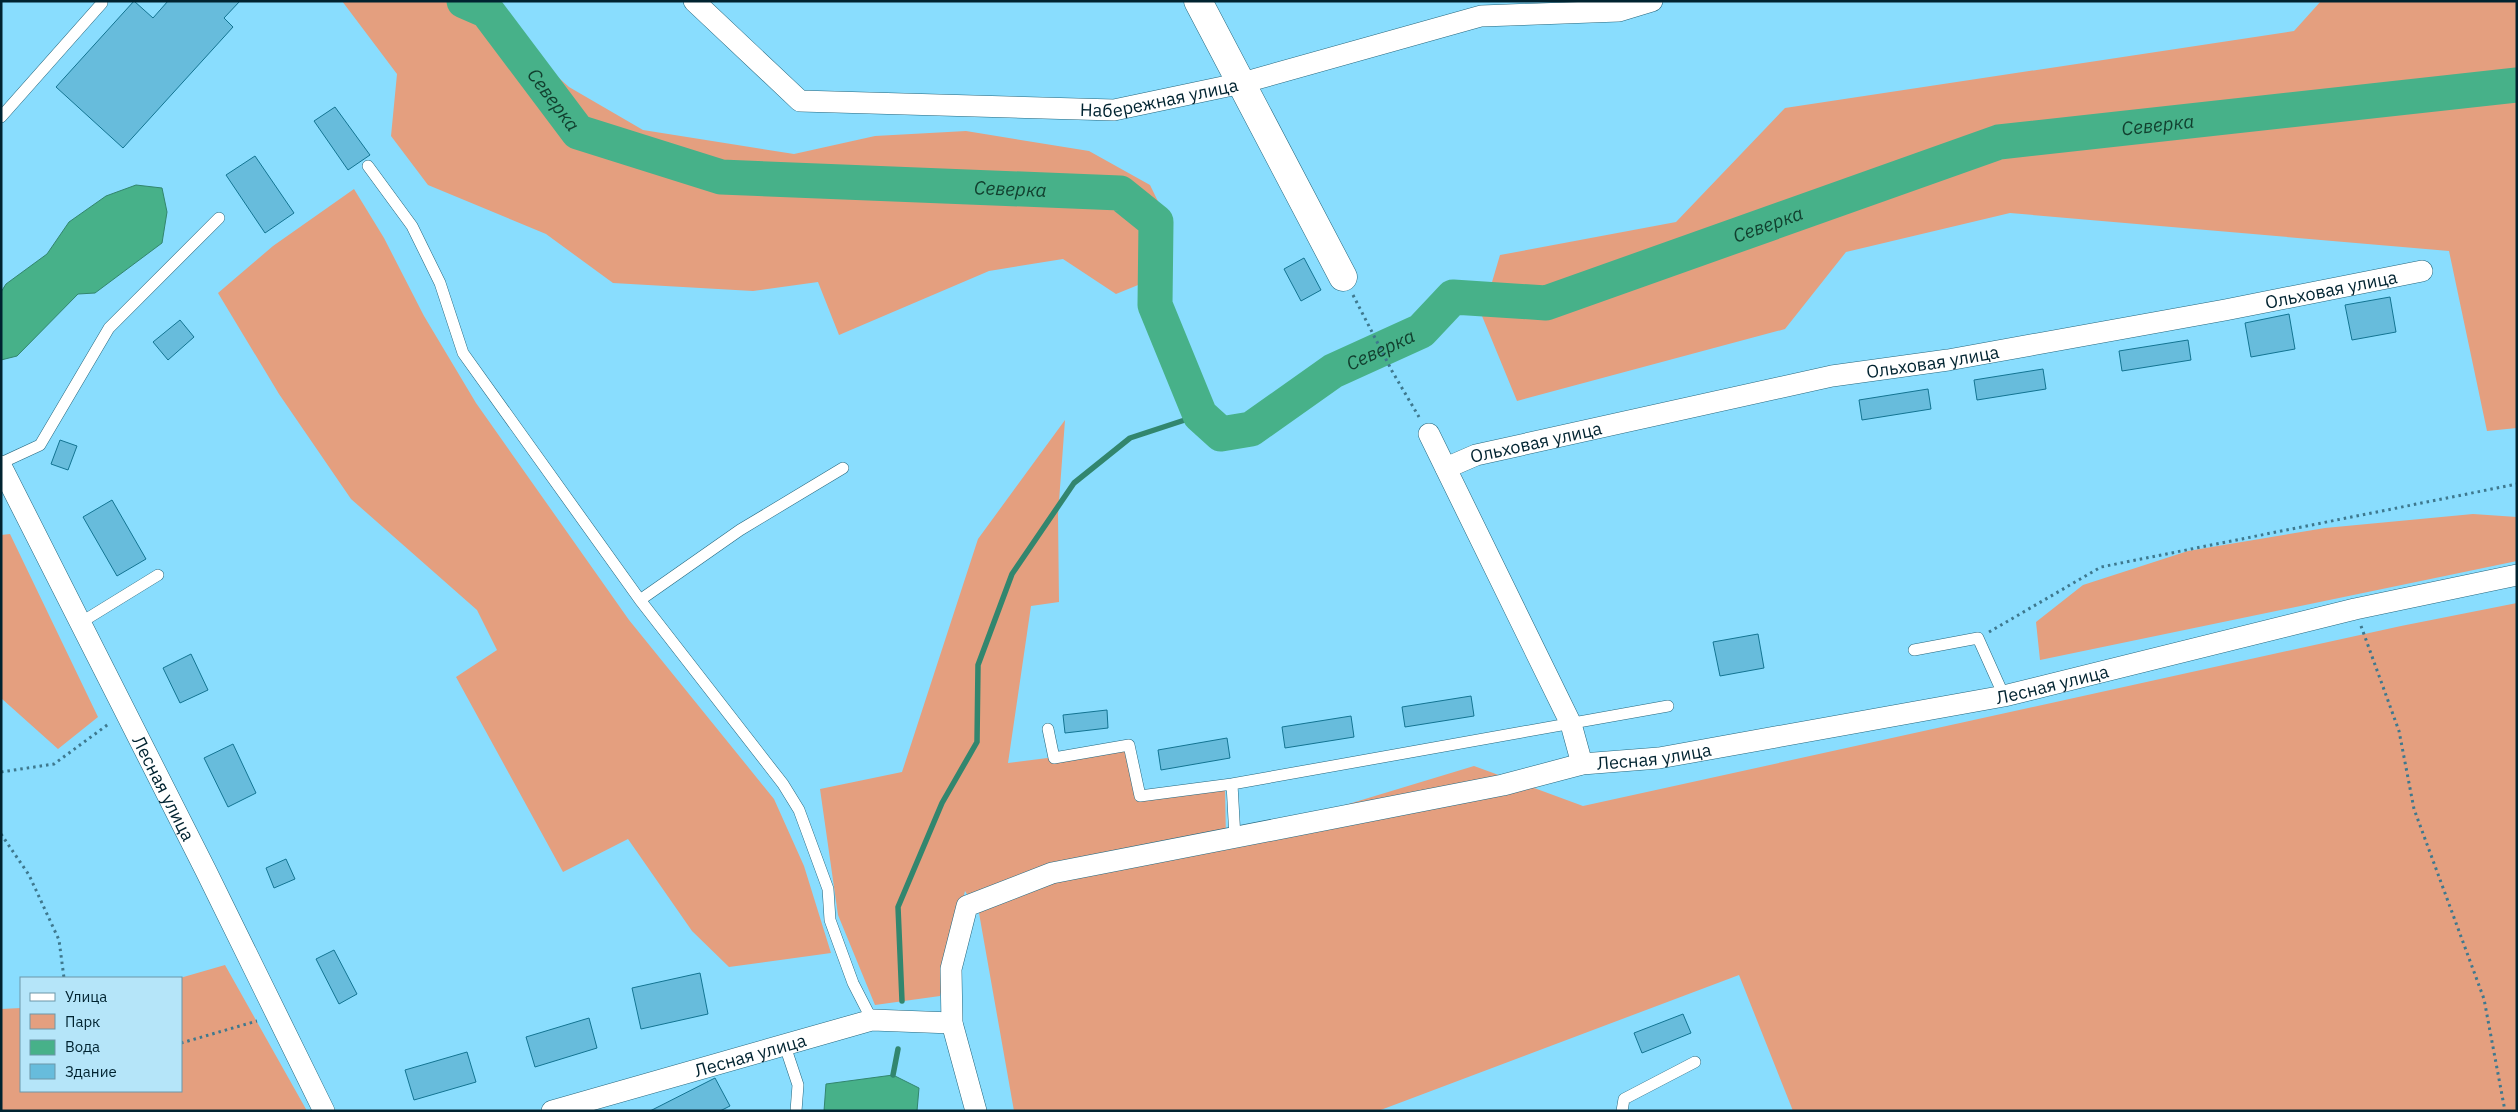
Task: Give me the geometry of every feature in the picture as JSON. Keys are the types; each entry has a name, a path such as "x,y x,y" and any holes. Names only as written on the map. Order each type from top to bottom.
{"street":[{"name":"Набережная улица","path":"694,1 800,101 1114,110 1242,83 1481,16 1619,11 1652,1"},
{"path":"1198,1 1344,277"},
{"name":"Ольховая улица","path":"1446,468 1476,455 1832,376 1968,357 2422,272"},
{"path":"1429,434 1571,724 1582,764"},
{"name":"Лесная улица","path":"1,465 324,1111"},
{"name":"Лесная улица","path":"552,1111 784,1043 872,1020 952,1023 952,969 968,906 1052,873 1503,784 1582,764 1659,758 2004,696 2355,609 2517,574"},
{"path":"952,1023 976,1111"}],"lane":[{"path":"1,117 102,3"},
{"path":"368,166 412,226 440,283 463,353 640,600 783,784 799,810 828,890 830,920 852,983 872,1020"},
{"path":"1,465 40,445 110,328 219,218"},
{"path":"640,600 740,530 844,468"},
{"path":"80,623 158,575"},
{"path":"1914,650 1978,638 2004,696"},
{"path":"1048,729 1054,758 1129,745 1140,796 1232,784 1668,706"},
{"path":"1232,784 1235,838"},
{"path":"784,1043 798,1085 796,1111"},
{"path":"1622,1111 1624,1099 1695,1062"}],"path":[{"path":"1344,277 1392,371 1429,434"},
{"path":"1978,638 2101,567 2517,484"},
{"path":"2355,609 2399,731 2414,809 2484,999 2505,1111"},
{"path":"1,772 54,764 125,712"},
{"path":"1,834 29,876 59,940 64,977"},
{"path":"182,1043 277,1015"}],"green space":[{"path":"342,1 478,1 514,38 569,87 643,130 794,154 875,136 966,131 1089,151 1150,185 1171,228 1170,272 1116,294 1063,259 989,271 839,335 818,282 753,291 613,283 546,234 428,185 391,136 397,74"},
{"path":"2321,1 2517,1 2517,428 2487,431 2449,251 2010,213 1846,252 1785,329 1517,401 1482,316 1500,255 1676,222 1785,108 2294,31"},
{"path":"354,189 384,238 424,316 476,403 629,620 774,799 804,866 831,953 729,967 692,931 628,839 563,872 456,677 497,650 477,610 351,499 279,394 218,293 273,246"},
{"path":"1065,420 1058,515 1059,602 1031,606 1008,763 1126,748 1136,801 1225,788 1226,841 1474,766 1583,806 2401,626 2517,603 2517,1111 1793,1111 1739,975 1378,1111 1014,1111 979,913 965,891 940,996 875,1005 838,915 820,789 902,772 978,539"},
{"path":"2473,514 2517,517 2517,561 2040,660 2036,622 2083,585 2188,551 2325,528"},
{"path":"10,534 98,717 58,749 1,698 1,535"},
{"path":"225,965 307,1111 1,1111 1,1009 20,1008 20,1092 182,1092 182,977"}],"water":[{"path":"136,185 162,188 167,212 162,243 95,293 78,294 17,356 1,360 1,292 6,284 47,254 69,222 106,196"},
{"path":"893,1075 919,1088 917,1111 824,1111 826,1084"}],"building":[{"path":"134,1 153,18 168,1 240,1 224,18 233,27 123,148 56,87"},
{"path":"335,107 370,155 348,170 314,121"},
{"path":"255,156 294,213 265,233 226,175"},
{"path":"1304,258 1321,290 1301,301 1284,269"},
{"path":"2390,297 2396,332 2352,340 2345,305"},
{"path":"2289,314 2295,349 2251,357 2245,323"},
{"path":"180,320 194,337 168,360 153,342"},
{"path":"2188,340 2191,360 2122,371 2119,351"},
{"path":"2043,369 2046,389 1977,400 1974,380"},
{"path":"1928,389 1931,409 1862,420 1859,400"},
{"path":"60,440 77,446 68,470 51,464"},
{"path":"112,500 146,559 117,576 83,517"},
{"path":"1758,634 1764,668 1720,676 1713,642"},
{"path":"191,654 208,690 180,703 163,668"},
{"path":"1471,696 1474,716 1405,727 1402,707"},
{"path":"1107,710 1108,728 1065,733 1063,715"},
{"path":"1351,716 1354,737 1285,748 1282,727"},
{"path":"1227,738 1230,758 1161,770 1158,750"},
{"path":"233,744 256,793 228,807 204,758"},
{"path":"286,859 295,879 274,888 266,868"},
{"path":"334,950 357,994 339,1004 316,959"},
{"path":"700,973 708,1014 641,1029 632,988"},
{"path":"1683,1014 1691,1033 1642,1053 1634,1033"},
{"path":"589,1018 597,1048 535,1067 526,1037"},
{"path":"467,1052 476,1082 414,1100 405,1070"},
{"path":"715,1078 730,1106 720,1111 650,1111"}],"waterway":[{"name":"Северка","path":"464,1 487,11 578,132 721,177 1120,193 1156,222 1155,305 1200,415 1221,434 1251,429 1333,371 1421,331 1453,297 1546,303 1999,142 2517,85"},
{"path":"902,1001 898,907 942,803 977,742 978,665 1012,574 1074,483 1130,438 1200,415"},
{"path":"893,1075 898,1049"}]}
